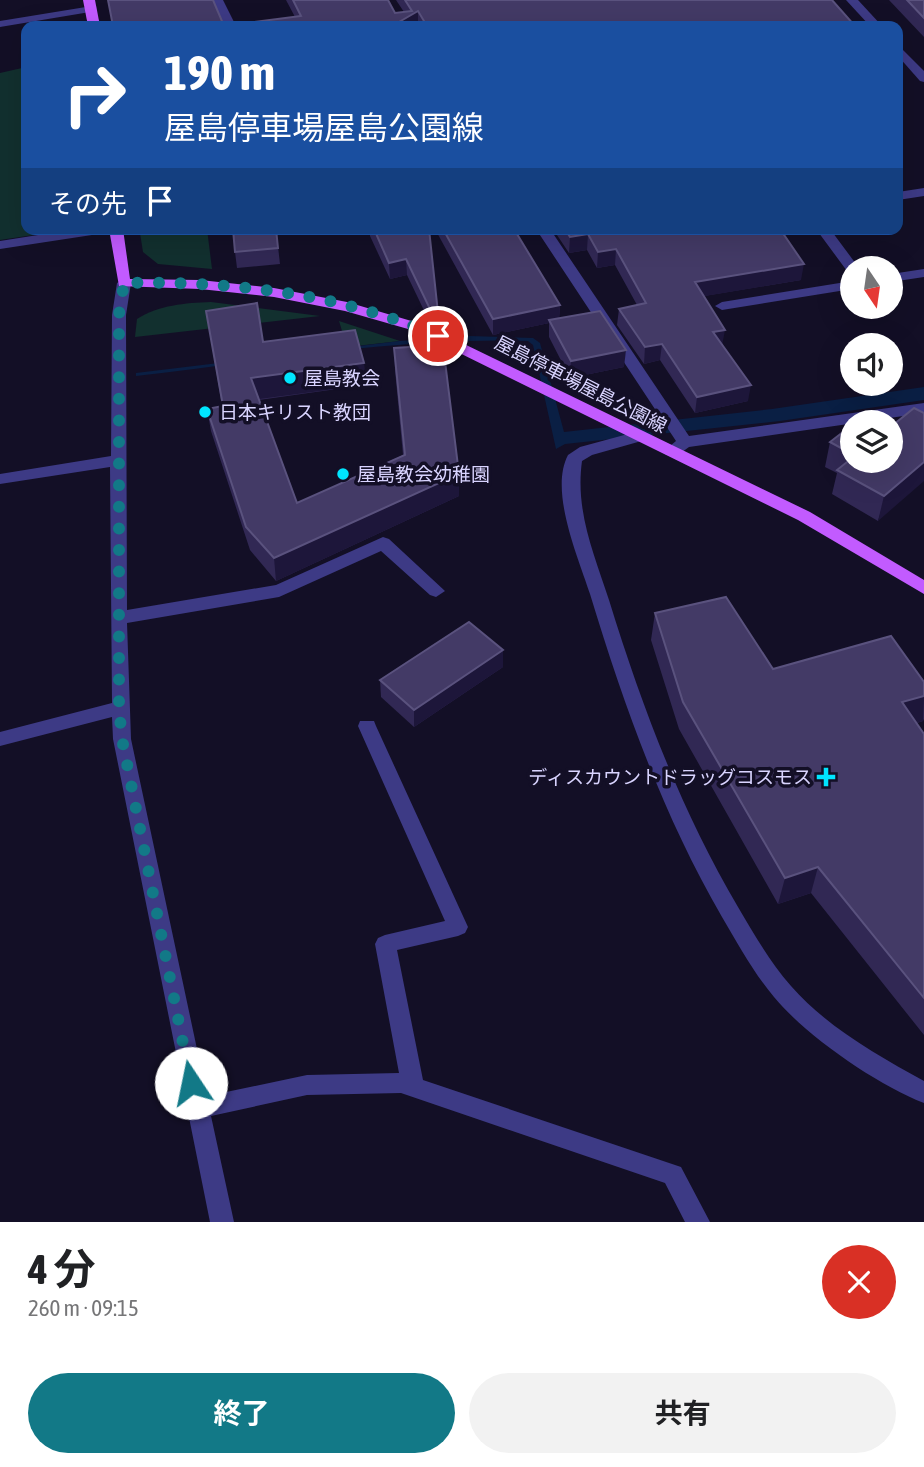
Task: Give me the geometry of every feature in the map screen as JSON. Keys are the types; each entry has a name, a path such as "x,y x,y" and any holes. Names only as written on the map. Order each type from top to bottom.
{"main road":[{"path":"93,3 94,21"},
{"path":"117,235 124,283"},
{"name":"屋島停車場屋島公園線","path":"124,283 172,282 280,291 376,313 457,344 639,436 678,446 804,516 924,588"}],"street":[{"path":"217,0 228,21"},
{"path":"852,0 871,21"},
{"path":"0,24 93,3"},
{"path":"903,55 924,78"},
{"path":"903,195 924,192"},
{"path":"0,245 66,235"},
{"path":"547,235 678,446 921,410"},
{"path":"827,235 843,256"},
{"path":"903,276 924,273"},
{"path":"124,283 119,314 118,460 119,708 122,739 222,1222"},
{"path":"722,306 840,287"},
{"path":"639,436 586,451 574,459 570,494 610,637 638,717 680,817 714,886 752,949 787,998 866,1060 924,1093"},
{"path":"0,479 118,460"},
{"path":"118,618 279,591 383,543 436,591"},
{"path":"0,739 119,708"},
{"path":"367,726 458,927 385,944 413,1087"},
{"path":"197,1109 307,1085 401,1083 673,1175 698,1222"}],"green space":[{"path":"21,68 21,235 33,235 0,240 0,73"},
{"path":"140,235 208,235 212,269 158,264 143,252"},
{"path":"211,302 320,316 135,337 137,319 145,314 172,306"},
{"path":"339,321 400,341 347,347"}],"water":[{"path":"469,336 533,338 540,343 564,432 772,409 862,396 903,396 903,390 924,387 924,400 840,410 840,412 780,421 565,444 556,449 533,345 528,341 381,346 136,376 136,373 400,341"}],"building":[{"path":"108,0 213,0 222,21 112,21"},
{"path":"293,0 388,0 395,13 412,11 405,0 832,0 851,21 424,21 418,11 401,21 262,21 301,16"},
{"path":"907,0 924,0 924,18"},
{"path":"234,235 277,235 278,248 235,252"},
{"path":"377,235 430,235 438,313 430,309 406,259 389,263"},
{"path":"446,235 518,235 560,305 493,319"},
{"path":"589,235 784,235 804,264 695,282 725,330 713,332 751,385 697,397 662,344 645,347 619,309 646,303 616,249 598,252"},
{"path":"257,303 263,342 355,330 364,363 251,378 297,503 405,455 394,348 443,345 459,474 274,558 246,527 207,409 223,406 206,311"},
{"path":"600,311 626,350 571,361 549,320"},
{"path":"914,408 924,413 924,462 884,496 842,473 903,473 903,417"},
{"path":"840,434 840,447 830,442"},
{"path":"726,597 773,669 891,636 924,682 924,696 902,702 924,734 924,998 818,867 785,878 683,702 655,613"},
{"path":"469,622 503,650 414,710 380,680"}],"place":[{"name":"屋島教会","path":"290,378"},
{"name":"日本キリスト教団","path":"205,412"},
{"name":"屋島教会幼稚園","path":"343,474"},
{"name":"ディスカウントドラッグコスモス","path":"826,777"}],"route":[{"path":"191,1083 122,739 119,708 119,314 124,283 172,282 280,291 376,313 438,336"}]}
